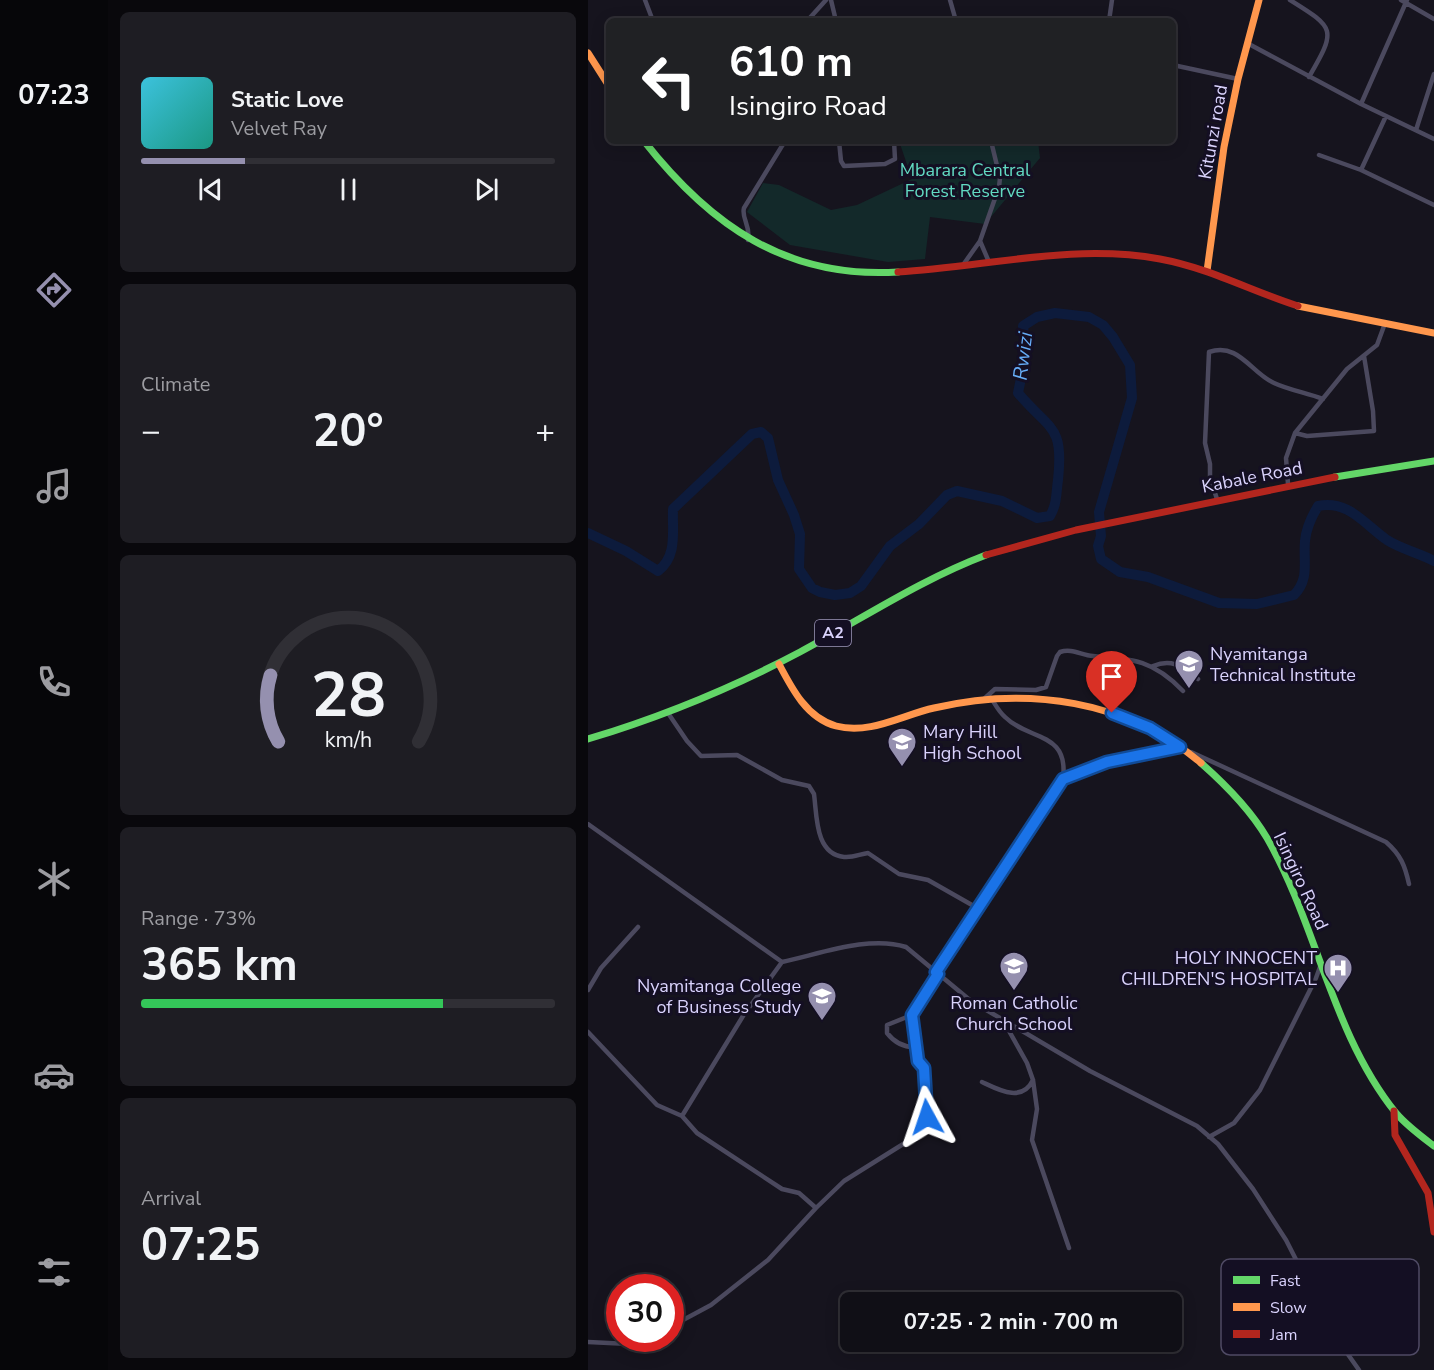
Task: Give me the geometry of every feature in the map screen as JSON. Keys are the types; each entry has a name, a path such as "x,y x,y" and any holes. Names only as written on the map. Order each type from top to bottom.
{"main road":[{"name":"Kitunzi road","path":"1207,271 1224,147 1238,79 1259,0"},
{"path":"588,53 606,82"},
{"path":"646,144 684,192 709,214 748,240 772,252 837,269 885,273 1098,252 1160,259 1207,271 1295,304 1384,326 1434,331"},
{"name":"Kabale Road","path":"779,664 925,581 963,564 1014,546 1288,484 1434,461"},
{"name":"Isingiro Road","path":"779,664 803,705 822,721 838,726 875,726 929,709 988,698 1050,699 1081,704 1150,728 1180,747 1210,770 1266,838 1356,1046 1394,1111 1434,1146"},
{"name":"A2","path":"588,740 668,713 779,664"},
{"path":"1394,1111 1395,1135 1428,1193 1434,1232"}],"street":[{"path":"645,0 652,18"},
{"path":"810,18 826,0"},
{"path":"831,0 835,18"},
{"path":"950,0 955,18"},
{"path":"1109,18 1112,0"},
{"path":"1290,0 1324,22 1327,28 1328,42 1309,76"},
{"path":"1361,104 1404,1 1434,19"},
{"path":"1247,43 1361,104 1434,139"},
{"path":"1176,66 1238,79"},
{"path":"1416,130 1434,74"},
{"path":"1361,170 1386,116"},
{"path":"748,240 750,231 743,213 744,208 783,144"},
{"path":"839,144 841,161 844,166 885,164 895,159 894,144"},
{"path":"963,265 980,241 990,218 1000,178 992,144"},
{"path":"1319,155 1361,170 1434,205"},
{"path":"980,241 989,262"},
{"path":"1288,484 1286,458 1295,433 1347,369 1377,345 1384,326"},
{"path":"1218,499 1209,478 1210,464 1205,443 1209,352 1231,352 1252,365 1273,383 1323,399"},
{"path":"1295,433 1307,436 1374,431 1374,411 1364,356"},
{"path":"684,1319 711,1305 768,1260 844,1181 908,1141 920,1129 927,1117 924,1068 918,1061 914,1047 912,1015 1063,779 1065,765 1056,745 1004,717 988,698 995,689 1046,687 1057,656 1064,650 1137,659 1153,666 1183,691"},
{"path":"1153,666 1169,662 1177,663 1198,679"},
{"path":"668,713 687,741 701,756 737,755 782,780 809,786 814,794 822,844 828,850 845,857 868,853 899,874 928,880 979,909"},
{"path":"1063,779 1107,762 1180,747 1386,842 1397,851 1404,864 1409,884"},
{"path":"588,824 782,962"},
{"path":"588,990 601,968 638,927"},
{"path":"682,1116 743,1016 782,962 866,945 895,944 906,947 971,1001 1090,1071 1197,1126 1253,1189 1281,1231 1295,1259"},
{"path":"1209,1137 1234,1123 1260,1090 1316,978 1321,963"},
{"path":"912,1015 887,1025 887,1033 901,1045 914,1047"},
{"path":"1003,1020 1027,1063 1033,1080 1037,1109 1032,1140 1069,1248"},
{"path":"588,1032 651,1100 682,1116 697,1132 782,1189 799,1193 816,1208"},
{"path":"982,1082 1009,1094 1017,1094 1024,1091 1033,1080"},
{"path":"588,1342 606,1343"},
{"path":"1348,1355 1359,1370"}],"green space":[{"name":"Mbarara Central Forest Reserve","path":"900,144 1038,144 1040,158 985,224 930,217 925,259 888,262 790,245 747,212 763,183 779,185 831,210 857,205 912,179"}],"waterway":[{"name":"Rwizi","path":"588,533 626,551 658,571 669,558 673,543 673,509 752,434 761,432 768,438 778,480 800,534 799,569 812,588 820,592 835,595 850,593 861,586 890,546 919,524 947,495 957,491 1002,501 1037,518 1050,516 1055,503 1059,448 1052,430 1018,393 1026,354 1023,326 1037,317 1055,313 1089,317 1103,325 1130,365 1132,398 1099,512 1101,536 1098,546 1101,559 1120,572 1148,577 1219,603 1257,604 1294,595 1304,576 1305,541 1310,523 1318,506 1329,505 1347,510 1387,540 1434,561"}],"traffic: fast":[{"path":"646,144 696,198 724,221 754,241 786,256 820,266 858,272 898,272"},
{"path":"1335,477 1434,461"},
{"path":"588,739 669,711 748,678 800,652 914,588 986,555"},
{"path":"1201,763 1237,798 1267,838 1299,907 1340,1014 1374,1082 1400,1118 1434,1146"}],"traffic: slow":[{"path":"1207,271 1224,147 1238,79 1259,0"},
{"path":"588,53 606,81"},
{"path":"1298,306 1434,333"},
{"path":"779,664 795,692 809,709 826,722 836,726 849,728 874,726 922,711 969,701 1005,698 1040,699 1109,712 1141,725 1172,742 1201,763"}],"traffic: jam":[{"path":"898,272 1061,255 1127,255 1160,259 1196,268 1298,306"},
{"path":"986,555 1076,530 1335,477"},
{"path":"1394,1111 1395,1135 1428,1193 1434,1232"}],"place":[{"name":"Nyamitanga Technical Institute","path":"1189,690"},
{"name":"Mary Hill High School","path":"902,768"},
{"name":"Roman Catholic Church School","path":"1014,992"},
{"name":"HOLY INNOCENT CHILDREN'S HOSPITAL","path":"1338,994"},
{"name":"Nyamitanga College of Business Study","path":"822,1022"}],"route":[{"path":"927,1117 924,1068 918,1061 914,1047 912,1015 938,974 936,972 1047,807 1063,779 1107,762 1180,747 1150,728 1112,713"}]}
